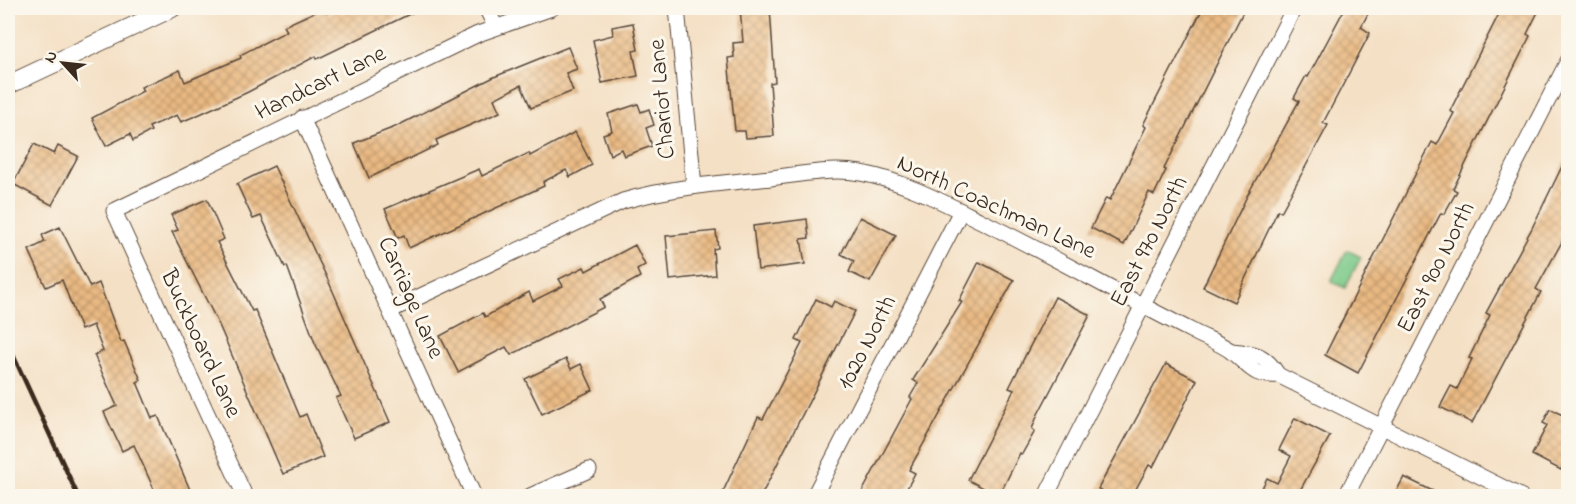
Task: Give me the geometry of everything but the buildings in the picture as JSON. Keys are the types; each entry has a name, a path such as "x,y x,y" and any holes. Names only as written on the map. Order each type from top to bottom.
{"street":[{"path":"8,85 172,8"},
{"path":"486,8 496,27"},
{"name":"Handcart Lane","path":"114,211 302,118 496,27 552,8"},
{"name":"Chariot Lane","path":"677,8 694,186"},
{"name":"East 970 North","path":"1046,496 1294,8"},
{"name":"East 900 North","path":"1346,496 1569,61"},
{"name":"Carriage Lane","path":"302,118 474,496"},
{"name":"North Coachman Lane","path":"391,310 623,201 671,188 821,172 858,172 894,181 961,211 1050,255 1142,307 1232,351 1246,367 1264,376 1278,375 1520,496"},
{"name":"Buckboard Lane","path":"114,211 245,496"},
{"name":"1020 North","path":"814,496 961,211"},
{"path":"530,496 589,470"}],"green space":[{"path":"1347,250 1361,257 1345,288 1331,281"}],"railway":[{"path":"8,344 78,496"}]}
